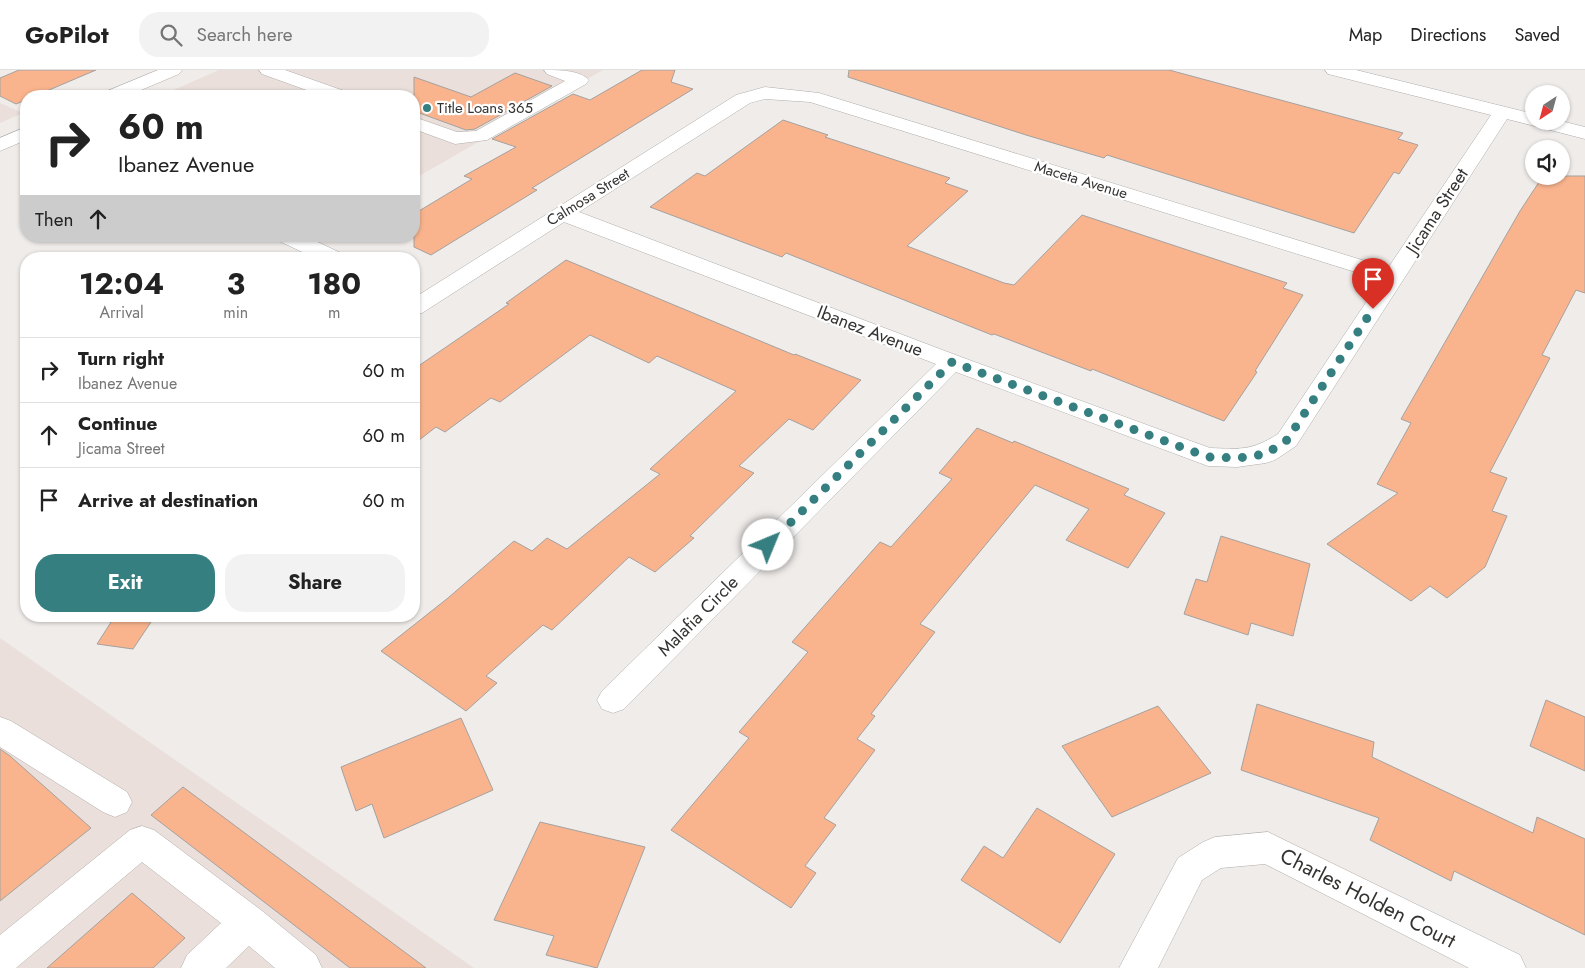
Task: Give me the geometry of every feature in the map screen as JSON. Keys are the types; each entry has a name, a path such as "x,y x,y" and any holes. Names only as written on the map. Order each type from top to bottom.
{"street":[{"path":"126,90 172,70"},
{"path":"268,70 323,90"},
{"path":"420,125 455,138 480,136 580,80 553,70"},
{"path":"1334,70 1357,73 1525,118"},
{"name":"Calmosa Street","path":"420,300 743,99 765,93"},
{"name":"Maceta Avenue","path":"765,93 812,98 1394,277"},
{"name":"Jicama Street","path":"1238,458 1266,454 1287,440 1502,112"},
{"path":"1570,128 1584,131"},
{"name":"Ibanez Avenue","path":"561,213 1208,457 1238,458"},
{"path":"300,242 320,252"},
{"name":"Malafia Circle","path":"613,700 952,362"},
{"path":"0,730 115,802"},
{"path":"0,958 142,841 248,922 303,968"},
{"name":"Charles Holden Court","path":"1138,968 1190,869 1215,853 1268,848 1507,968"},
{"path":"200,968 248,922"}],"shaded area":[{"path":"219,70 603,70 420,176 420,90 174,90"},
{"path":"0,103 20,112 20,114 0,123"},
{"path":"0,638 474,968 0,968"}],"building":[{"path":"19,70 96,70 49,90 20,90 20,102 16,104 0,96 0,78"},
{"path":"642,70 675,70 671,82 693,89 532,188 537,190 431,255 414,247 414,242 420,242 420,210 472,179 464,176 516,147 492,139 573,94 590,100"},
{"path":"849,70 1169,70 1403,133 1398,139 1418,145 1399,174 1394,172 1354,233 1107,155 1104,158 1026,135 848,77"},
{"path":"515,73 552,86 475,129 466,130 420,113 420,90 414,90 414,77 471,97"},
{"path":"783,120 828,135 825,137 950,178 945,183 968,191 907,246 1004,283 1014,285 1082,215 1287,283 1283,288 1303,295 1255,371 1257,372 1224,421 1092,369 1091,371 994,334 992,335 786,253 782,257 650,207 697,173 705,176"},
{"path":"1570,176 1585,176 1585,293 1576,290 1542,355 1550,358 1490,472 1507,478 1492,511 1507,516 1485,567 1447,598 1430,586 1411,601 1327,544 1398,493 1377,484 1411,423 1401,419 1520,211 1537,185 1570,185"},
{"path":"566,260 794,355 861,380 813,430 789,419 739,466 754,473 690,536 694,538 655,572 629,557 552,630 543,625 486,676 497,683 466,711 381,651 420,622 514,541 532,551 547,538 567,549 660,474 650,469 736,391 657,356 649,363 590,335 500,402 491,398 445,432 436,427 420,439 420,365 509,304 506,303"},
{"path":"977,428 1013,443 1014,441 1129,489 1124,495 1165,513 1128,568 1066,540 1089,509 1035,485 920,624 935,632 871,714 875,716 857,739 875,750 824,818 836,825 805,866 816,873 791,908 671,830 749,738 739,732 808,652 792,642 880,542 891,547 952,479 939,473"},
{"path":"1221,536 1310,564 1293,636 1251,623 1248,635 1184,614 1196,579 1207,582"},
{"path":"111,622 151,622 133,649 97,644"},
{"path":"1546,700 1585,717 1585,771 1530,746"},
{"path":"1257,704 1374,742 1372,757 1533,833 1537,817 1585,839 1585,935 1454,871 1451,881 1370,840 1379,818 1241,770"},
{"path":"1158,706 1211,773 1112,817 1062,746"},
{"path":"461,718 493,790 384,838 372,804 356,811 341,767"},
{"path":"0,749 91,828 0,901"},
{"path":"183,787 426,968 350,968 151,815"},
{"path":"1037,808 1115,854 1060,943 961,880 984,846 1003,858"},
{"path":"540,822 645,847 597,968 546,955 554,936 494,920"},
{"path":"132,893 185,938 153,968 47,968"}],"place":[{"name":"Title Loans 365","path":"427,108"}],"route":[{"path":"768,545 952,362 1208,457 1238,458 1266,454 1287,440 1373,309"}]}
